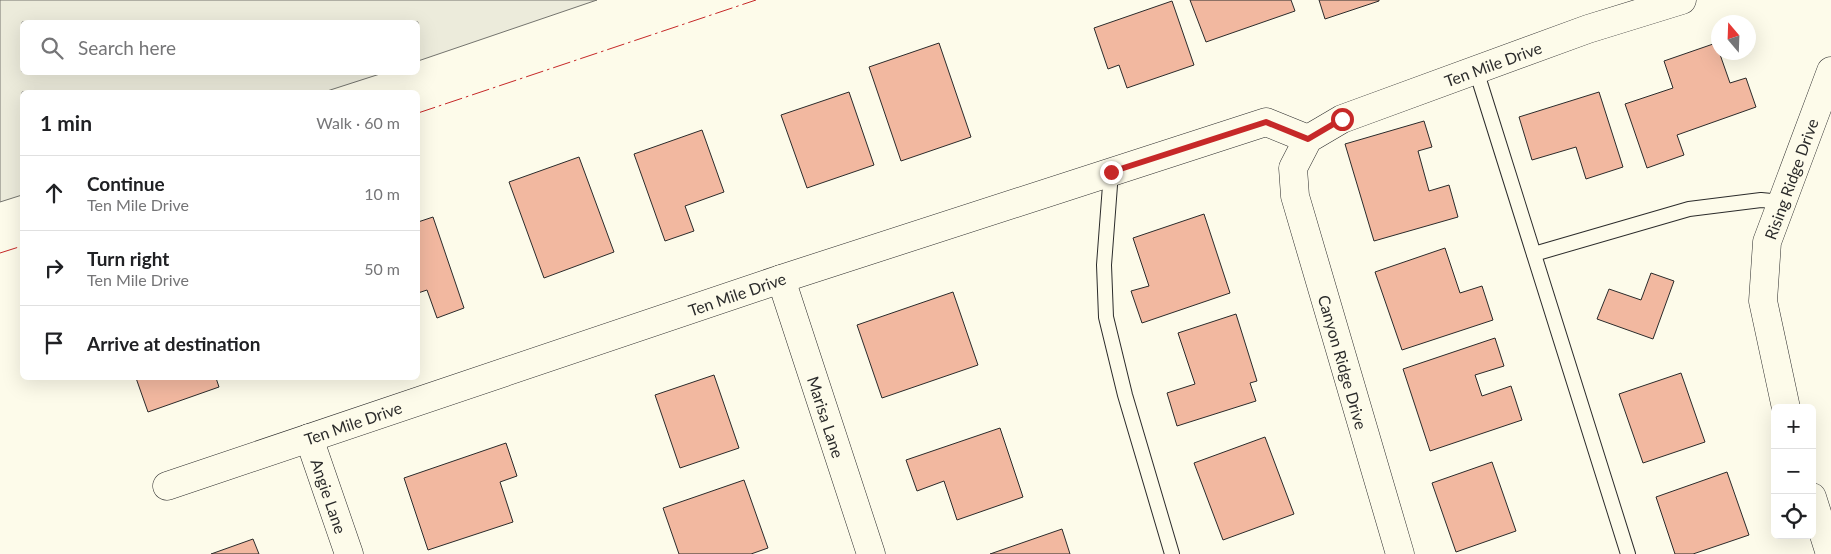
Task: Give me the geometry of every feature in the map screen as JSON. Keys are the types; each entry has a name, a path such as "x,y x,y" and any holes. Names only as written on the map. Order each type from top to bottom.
{"street":[{"name":"Ten Mile Drive","path":"167,486 781,279 1266,122 1308,139 1342,119 1588,29 1682,0"},
{"name":"Rising Ridge Drive","path":"1785,404 1763,301 1767,242 1831,71"},
{"name":"Canyon Ridge Drive","path":"1308,139 1293,168 1294,196 1400,554"},
{"name":"Marisa Lane","path":"781,279 870,554"},
{"name":"Angie Lane","path":"309,438 349,554"},
{"path":"1816,510 1830,554"}],"lane":[{"path":"1476,70 1628,554"},
{"path":"1111,172 1104,265 1106,317 1125,395 1172,554"},
{"path":"1534,254 1689,209 1761,200 1782,202"}],"shaded area":[{"path":"0,0 597,0 420,60 420,20 20,20 20,75 377,75 330,90 20,90 20,196 0,202"}],"building":[{"path":"1190,0 1291,0 1295,11 1206,42"},
{"path":"1319,0 1379,0 1379,1 1325,19"},
{"path":"1172,1 1194,65 1127,88 1119,65 1108,69 1094,28"},
{"path":"939,43 971,137 901,161 869,67"},
{"path":"1711,45 1711,60 1722,60 1730,83 1746,78 1756,107 1677,135 1684,155 1647,168 1625,104 1673,88 1664,61"},
{"path":"849,92 874,165 807,188 781,115"},
{"path":"1599,92 1623,167 1586,179 1576,147 1532,160 1519,117"},
{"path":"1424,121 1432,147 1418,151 1429,191 1449,185 1458,217 1374,241 1345,144"},
{"path":"702,130 724,192 685,206 694,231 665,241 634,154"},
{"path":"579,157 614,252 544,278 509,182"},
{"path":"1204,214 1230,293 1142,323 1131,291 1149,286 1133,238"},
{"path":"433,217 464,308 437,318 427,290 420,292 420,221"},
{"path":"1445,248 1460,293 1482,286 1493,320 1402,350 1375,272"},
{"path":"1651,273 1674,281 1653,339 1597,319 1609,289 1641,300"},
{"path":"953,292 978,365 882,398 857,325"},
{"path":"1236,314 1257,381 1250,383 1256,401 1177,426 1167,393 1195,384 1178,333"},
{"path":"1495,338 1504,366 1475,375 1482,396 1511,386 1522,420 1430,451 1403,369"},
{"path":"1681,373 1705,442 1643,463 1619,394"},
{"path":"714,375 739,448 680,468 655,395"},
{"path":"137,380 217,380 219,387 148,412"},
{"path":"1000,428 1023,497 957,520 944,481 917,491 906,460"},
{"path":"1265,437 1294,514 1223,540 1194,463"},
{"path":"506,443 517,476 500,482 513,522 428,550 404,478"},
{"path":"1492,462 1516,531 1456,552 1432,483"},
{"path":"1727,472 1749,535 1693,554 1675,554 1656,497"},
{"path":"744,480 768,548 751,554 679,554 663,508"},
{"path":"1062,529 1070,554 990,554"},
{"path":"253,539 259,554 211,554"}],"power":[{"path":"420,112 756,0"},
{"path":"0,253 20,247"}],"route":[{"path":"1111,172 1266,122 1308,139 1342,119"}]}
